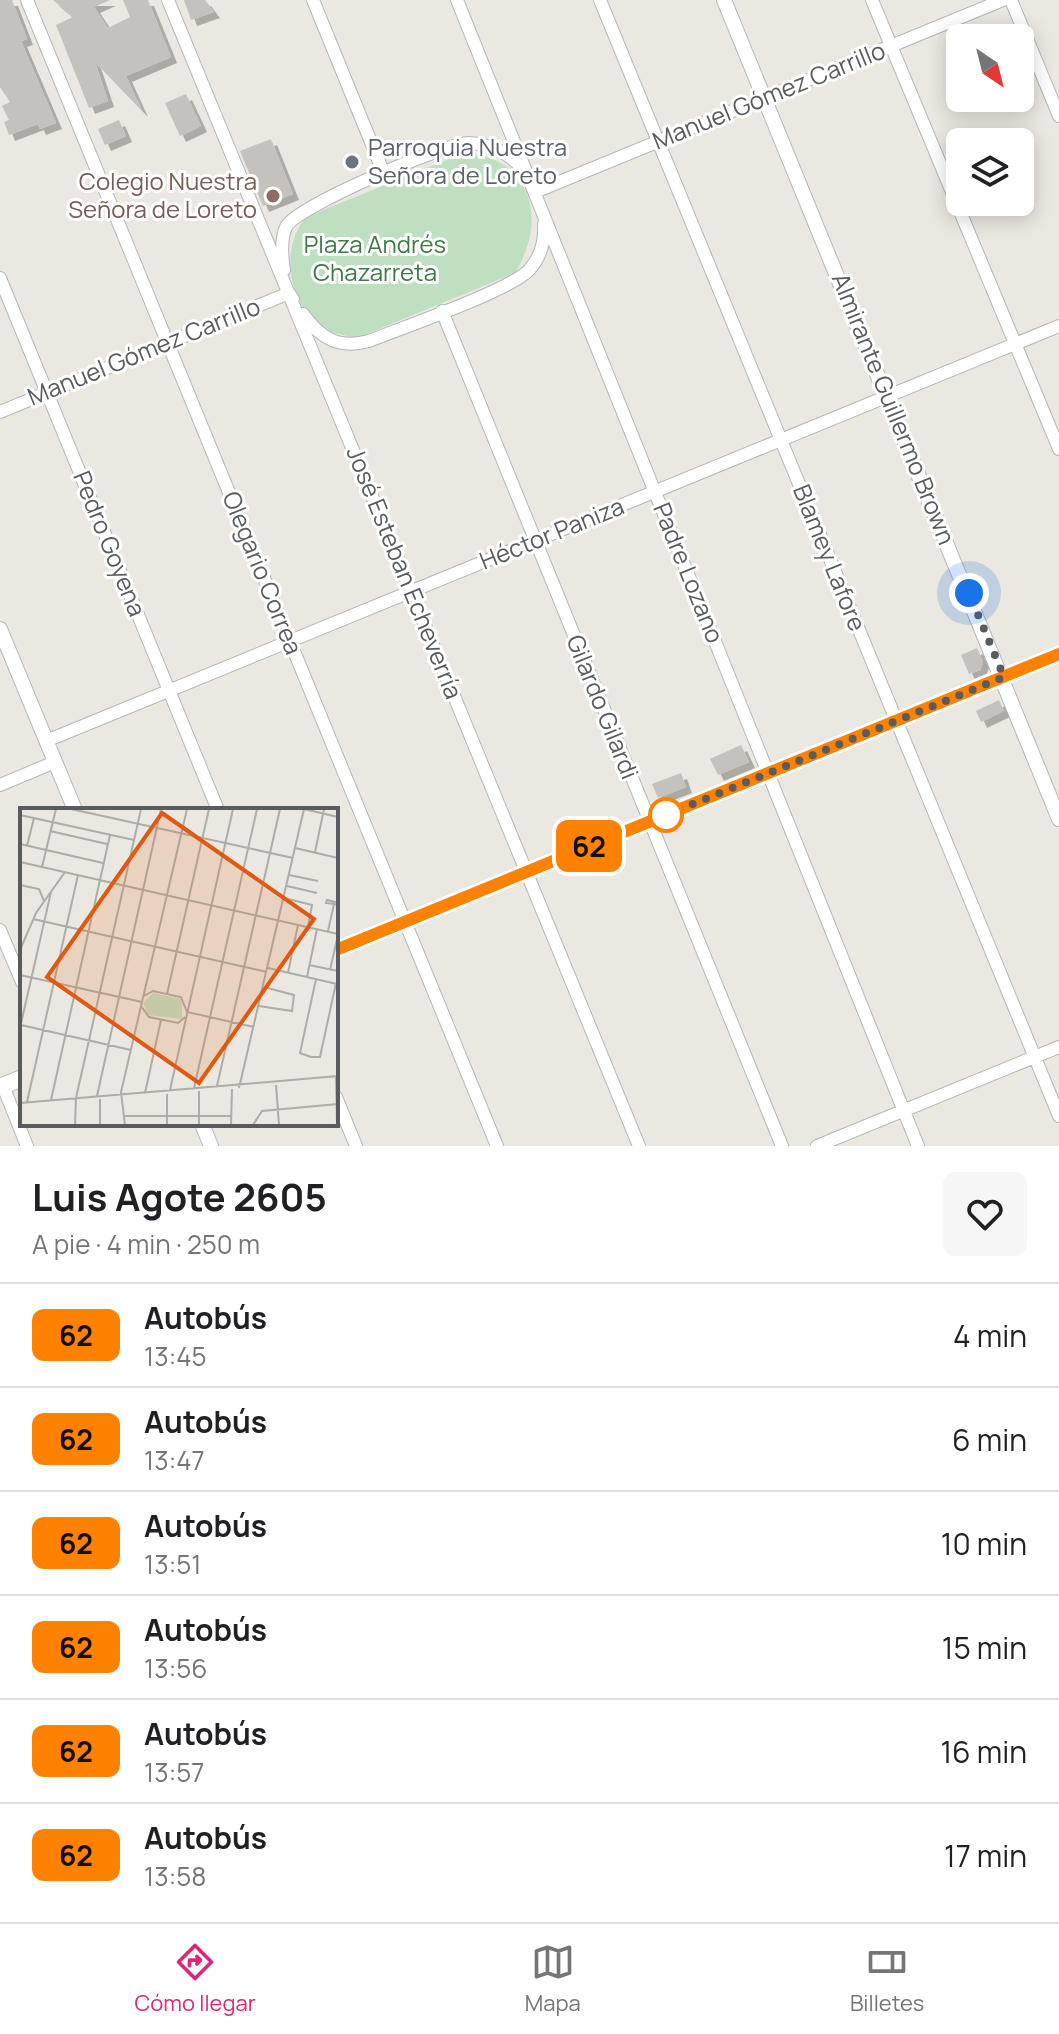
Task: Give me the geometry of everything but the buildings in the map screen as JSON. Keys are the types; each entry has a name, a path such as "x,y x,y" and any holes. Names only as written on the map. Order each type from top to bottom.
{"main road":[{"path":"338,949 1059,654"}],"street":[{"name":"Olegario Correa","path":"27,0 497,1146"},
{"name":"José Esteban Echeverría","path":"168,0 639,1146"},
{"path":"313,0 384,174"},
{"name":"Padre Lozano","path":"457,0 918,1146"},
{"name":"Blamey Lafore","path":"600,0 1059,1116"},
{"name":"Almirante Guillermo Brown","path":"724,0 1004,677 1059,819"},
{"path":"872,0 1059,449"},
{"name":"Manuel Gómez Carrillo","path":"535,192 1003,0"},
{"path":"1011,0 1059,116"},
{"name":"Manuel Gómez Carrillo","path":"482,145 508,155 519,165 535,192 544,225 544,243 530,270 517,280 442,311 351,346 322,336 289,293 282,243 286,226 313,204 384,174 452,147 482,145"},
{"name":"Pedro Goyena","path":"0,278 217,808"},
{"name":"Manuel Gómez Carrillo","path":"0,412 289,293"},
{"name":"Gilardo Gilardi","path":"442,311 782,1146"},
{"name":"Héctor Paniza","path":"46,741 1059,326"},
{"path":"0,629 6,663 46,741 74,808"},
{"path":"0,785 55,762"},
{"path":"0,930 20,977"},
{"path":"817,1146 1059,1047"},
{"path":"2,1087 27,1146"},
{"path":"338,1102 356,1146"},
{"path":"203,1126 210,1146"}],"green space":[{"name":"Plaza Andrés Chazarreta","path":"464,153 487,157 505,166 519,179 527,195 531,232 515,273 357,338 330,331 316,323 299,299 291,271 293,242 306,217"}],"bus line":[{"name":"62","path":"338,949 1059,654"}],"place":[{"name":"Parroquia Nuestra Señora de Loreto","path":"352,162"},
{"name":"Colegio Nuestra Señora de Loreto","path":"273,196"}],"route":[{"path":"666,815 1004,677 969,593"}]}
